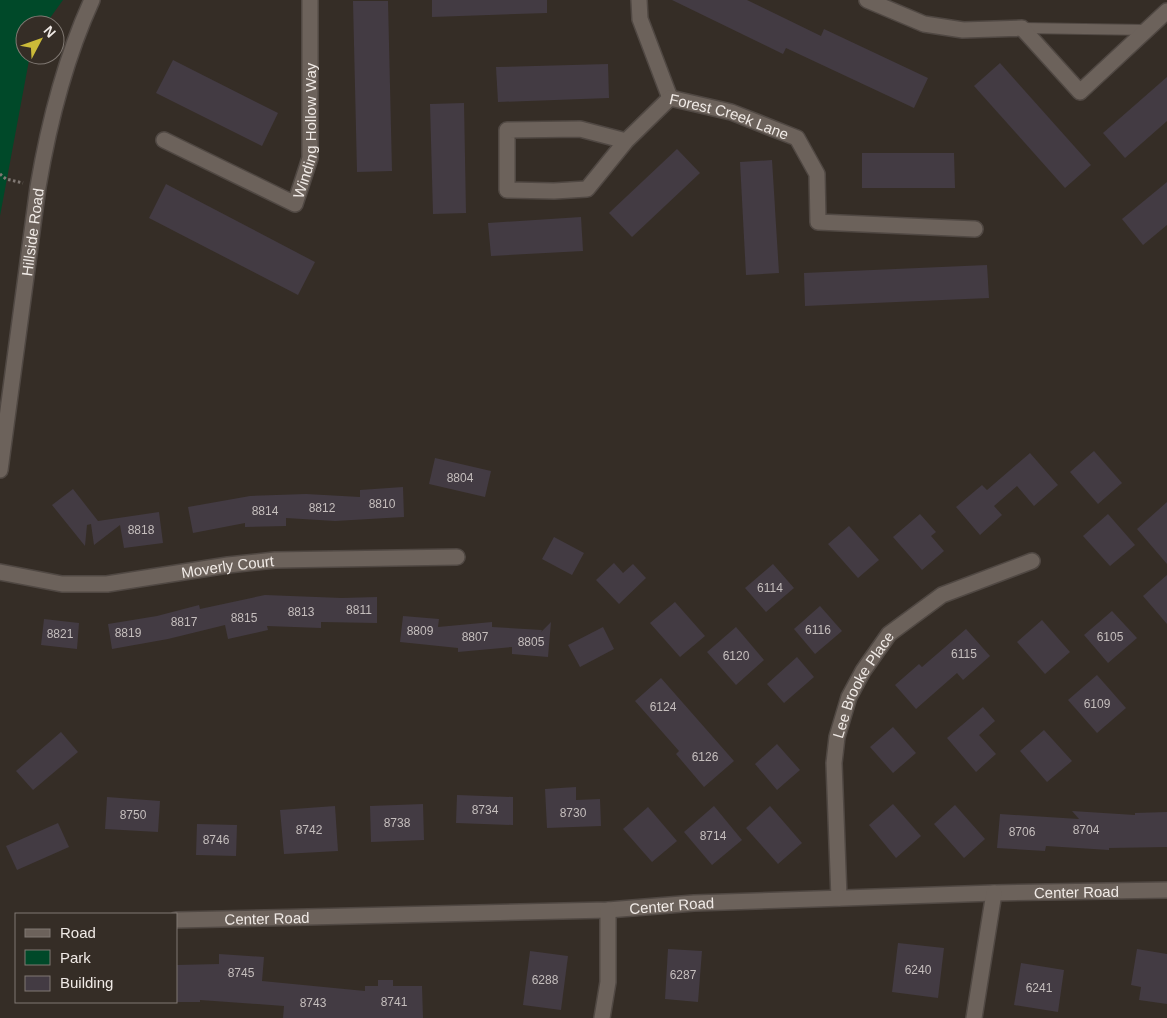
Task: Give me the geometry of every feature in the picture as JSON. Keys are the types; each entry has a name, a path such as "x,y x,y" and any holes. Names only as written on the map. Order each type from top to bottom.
{"street":[{"name":"Hillside Road","path":"0,470 38,187 46,143 66,64 92,0"},
{"name":"Winding Hollow Way","path":"164,140 295,204 310,158 310,0"},
{"name":"Forest Creek Lane","path":"639,0 640,20 670,98 731,112 797,138 817,174 818,222 975,228"},
{"path":"867,0 924,24 963,30 1022,28 1080,92 1167,11"},
{"path":"626,141 580,129 507,130 507,190 554,191 587,189 626,141 670,98"},
{"name":"Moverly Court","path":"0,572 62,584 107,584 228,565 275,560 457,557"},
{"name":"Lee Brooke Place","path":"839,898 834,763 837,737 849,697 863,671 878,647 889,634 942,595 1032,561"},
{"name":"Center Road","path":"178,920 608,910 694,903 994,893 1167,890"},
{"path":"974,1018 994,893"},
{"path":"602,1018 608,982 608,910"}],"lane":[{"path":"1022,28 1147,30"}],"path":[{"path":"0,174 6,179 38,187"}],"green space":[{"path":"0,0 63,0 52,15 15,15 15,65 28,65 0,216"}],"building":[{"path":"432,0 547,0 547,13 432,17"},
{"path":"672,0 747,0 821,36 824,29 928,78 914,108 786,48 783,54"},
{"path":"353,1 388,1 392,171 357,172"},
{"path":"173,60 278,113 262,146 156,93"},
{"path":"1000,63 1091,165 1065,188 974,86"},
{"path":"608,64 609,98 498,102 496,67"},
{"path":"1167,77 1167,121 1125,158 1103,133"},
{"path":"464,103 466,213 433,214 430,104"},
{"path":"677,149 700,173 632,237 609,213"},
{"path":"862,153 954,153 955,188 862,188"},
{"path":"772,160 779,273 746,275 740,162"},
{"path":"1167,182 1167,225 1143,245 1122,219"},
{"path":"166,184 315,262 298,295 149,218"},
{"path":"581,217 583,251 491,256 488,223"},
{"path":"987,265 989,298 805,306 804,273"},
{"path":"1094,451 1122,483 1098,504 1070,472"},
{"path":"1030,453 1058,485 1034,506 1017,486 994,506 1002,515 980,535 956,507 982,485 987,490"},
{"path":"435,458 491,471 485,497 429,484"},
{"path":"403,487 404,517 335,521 286,518 286,526 245,527 245,523 193,533 188,507 250,496 306,494 360,497 360,490"},
{"path":"73,489 98,521 159,512 163,543 124,548 120,525 94,545 91,524 87,525 85,546 52,505"},
{"path":"1167,502 1167,564 1137,529"},
{"path":"920,514 936,532 931,536 944,551 922,570 893,537"},
{"path":"1108,514 1135,545 1110,566 1083,536"},
{"path":"849,526 879,560 858,578 828,544"},
{"path":"554,537 584,553 572,575 542,559"},
{"path":"614,563 623,573 633,564 646,578 619,604 596,580"},
{"path":"773,564 794,588 766,612 745,588"},
{"path":"1167,575 1167,624 1143,596"},
{"path":"265,595 342,598 377,597 377,623 321,622 321,628 267,626 268,630 228,639 225,625 168,639 112,649 108,624 157,616 199,605 200,609"},
{"path":"675,602 705,636 680,657 650,623"},
{"path":"820,606 842,631 815,654 794,629"},
{"path":"1112,611 1137,638 1108,663 1084,635"},
{"path":"403,616 439,619 438,627 492,622 492,627 542,630 541,632 551,622 548,657 512,654 512,647 458,652 458,648 400,642"},
{"path":"44,619 79,623 77,649 41,645"},
{"path":"1042,620 1070,652 1045,674 1017,642"},
{"path":"603,627 614,649 580,667 568,645"},
{"path":"736,627 764,660 736,685 707,652"},
{"path":"966,629 990,656 963,680 957,673 916,709 895,685 919,664 922,667"},
{"path":"797,657 814,677 784,703 767,684"},
{"path":"1097,675 1126,708 1097,733 1068,700"},
{"path":"661,678 734,761 704,787 676,754 679,751 635,701"},
{"path":"983,707 995,721 979,735 996,754 976,772 947,738"},
{"path":"893,727 916,753 893,773 870,747"},
{"path":"1044,730 1072,761 1047,782 1020,751"},
{"path":"61,732 78,752 33,790 16,771"},
{"path":"777,744 800,770 777,790 755,764"},
{"path":"576,787 576,800 600,799 601,826 547,828 545,789"},
{"path":"457,795 513,797 513,825 456,823"},
{"path":"107,797 160,801 158,832 105,829"},
{"path":"423,804 424,840 371,842 370,806"},
{"path":"893,804 921,836 896,858 869,825"},
{"path":"955,805 985,839 964,858 934,824"},
{"path":"335,806 338,851 284,854 280,810"},
{"path":"714,806 742,840 712,865 684,832"},
{"path":"770,806 802,843 778,864 746,828"},
{"path":"648,807 677,841 652,862 623,829"},
{"path":"1072,811 1135,815 1135,813 1167,812 1167,847 1109,848 1109,850 1046,846 1045,851 997,848 1000,814 1079,819"},
{"path":"58,823 69,847 17,870 6,846"},
{"path":"197,824 237,825 236,856 196,855"},
{"path":"898,943 944,948 938,998 892,992"},
{"path":"668,949 702,951 698,1002 665,999"},
{"path":"1137,949 1167,954 1167,1004 1139,1000 1141,987 1131,985"},
{"path":"530,951 568,956 561,1010 523,1005"},
{"path":"219,954 264,957 262,981 365,991 365,986 378,986 378,980 393,980 393,986 422,986 423,1018 283,1018 284,1006 200,1000 200,1002 178,1002 178,965 219,964"},
{"path":"1021,963 1064,970 1058,1012 1014,1005"}]}
